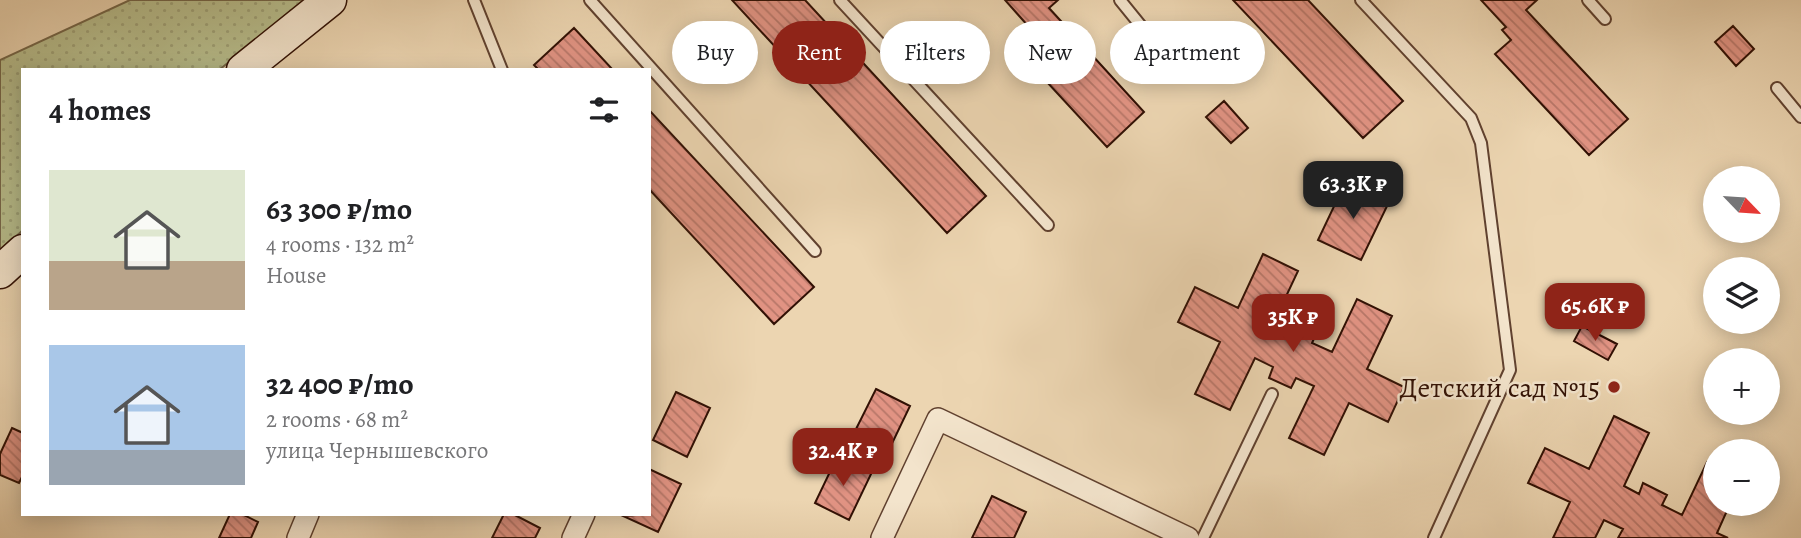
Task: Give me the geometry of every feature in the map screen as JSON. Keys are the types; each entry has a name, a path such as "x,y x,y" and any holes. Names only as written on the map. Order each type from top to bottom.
{"main road":[{"path":"245,68 330,0"},
{"path":"0,272 21,253"}],"street":[{"path":"882,538 939,419 1188,538"},
{"path":"298,538 308,516"},
{"path":"573,538 583,516"}],"lane":[{"path":"474,0 501,68"},
{"path":"590,0 815,251"},
{"path":"840,0 1048,225"},
{"path":"1120,0 1137,21"},
{"path":"1361,0 1471,118 1482,143 1510,370 1434,538"},
{"path":"1588,0 1605,19"},
{"path":"1777,88 1801,117"},
{"path":"1203,538 1272,394"}],"green space":[{"path":"130,0 306,0 221,68 21,68 21,232 0,251 0,60"}],"building":[{"path":"732,0 805,0 824,21 772,21 772,43 758,28 758,21 751,21"},
{"path":"1005,0 1058,0 1049,8 1061,21 1024,21"},
{"path":"1233,0 1308,0 1403,101 1363,138 1265,34 1265,21 1253,21"},
{"path":"1481,0 1537,0 1526,10 1628,119 1589,155 1495,54 1511,40 1502,30 1506,27"},
{"path":"1733,26 1754,49 1736,66 1715,42"},
{"path":"574,28 611,68 537,68 534,65"},
{"path":"1096,59 1110,75 1110,84 1118,84 1144,112 1107,147 1049,84 1096,84"},
{"path":"866,66 986,196 947,233 810,84 866,84"},
{"path":"1224,101 1248,128 1231,143 1206,117"},
{"path":"651,112 814,287 774,324 651,191"},
{"path":"1346,181 1389,202 1361,260 1318,240"},
{"path":"1263,254 1298,271 1273,324 1289,332 1294,321 1317,332 1312,343 1332,352 1357,299 1392,316 1367,369 1404,387 1388,422 1349,403 1324,455 1289,438 1314,386 1296,378 1291,388 1269,378 1273,367 1255,358 1230,410 1195,394 1220,342 1178,322 1195,287 1238,308"},
{"path":"1582,326 1617,344 1608,360 1574,341"},
{"path":"876,389 910,406 887,454 852,437"},
{"path":"676,392 710,408 687,457 653,440"},
{"path":"1614,416 1649,433 1624,486 1639,494 1643,483 1667,495 1662,505 1682,515 1703,470 1703,516 1725,516 1717,533 1728,538 1618,538 1623,529 1604,520 1595,538 1553,538 1570,502 1528,483 1545,448 1589,469"},
{"path":"12,428 21,432 19,483 0,475 0,454"},
{"path":"838,455 872,472 849,520 815,503"},
{"path":"651,470 681,484 658,532 623,516 651,516"},
{"path":"992,496 1026,512 1014,538 972,538"},
{"path":"229,516 246,516 258,522 251,538 219,538"},
{"path":"503,516 517,516 540,528 535,538 492,538"}],"place":[{"name":"Детский сад №15","path":"1614,387"}]}
